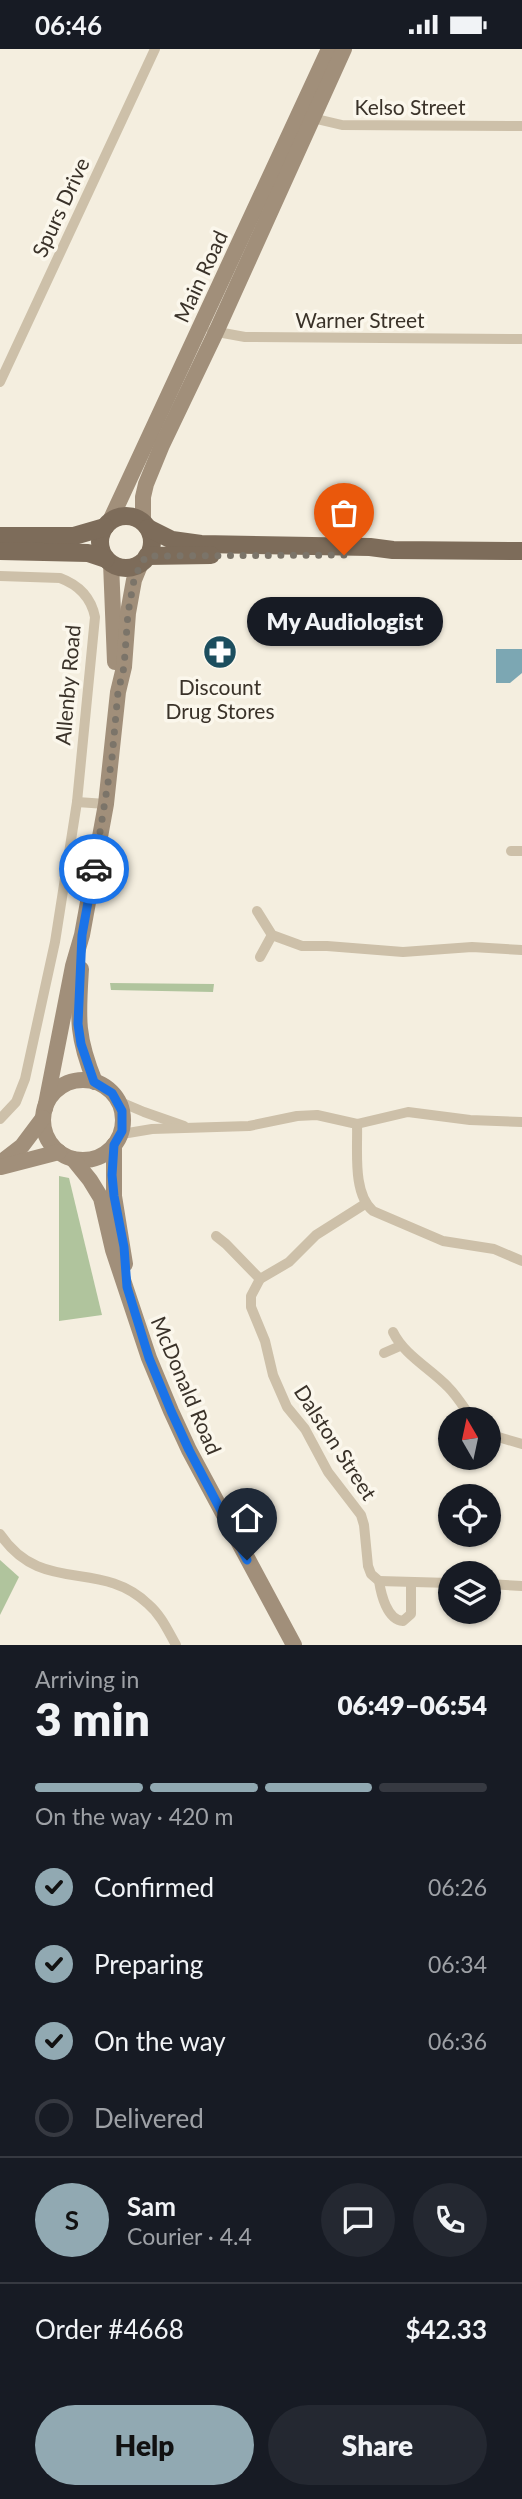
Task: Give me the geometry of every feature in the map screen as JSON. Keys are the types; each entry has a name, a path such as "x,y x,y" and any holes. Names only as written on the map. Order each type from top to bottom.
{"main road":[{"name":"Main Road","path":"145,525 143,497 146,484 216,332 305,116 329,49"},
{"name":"Main Road","path":"107,524 199,327 305,116 344,49"},
{"path":"0,536 74,536 127,516 172,540 201,544 522,551"},
{"path":"107,524 100,544 109,561"},
{"path":"144,559 152,542 145,525"},
{"path":"0,551 88,553 126,568 144,559 369,555 393,550"},
{"name":"Allenby Road","path":"0,1165 22,1146 44,1114 73,966 82,935 106,804 132,588 144,559"},
{"name":"Allenby Road","path":"109,561 118,692"},
{"name":"Allenby Road","path":"82,935 78,1024 81,1044 94,1082"},
{"path":"94,1082 112,1093 118,1101 123,1121 118,1138 106,1153 96,1158 66,1155 50,1143 45,1131 44,1114 50,1098 70,1083 94,1082"},
{"name":"McDonald Road","path":"118,1138 114,1196 124,1247 127,1287"},
{"name":"Allenby Road","path":"0,1165 66,1155"},
{"name":"McDonald Road","path":"66,1155 90,1180 101,1198 113,1251 149,1358 189,1450 294,1645"}],"street":[{"name":"Spurs Drive","path":"0,382 155,49"},
{"name":"Kelso Street","path":"305,116 342,125 522,126"},
{"name":"Warner Street","path":"199,327 245,337 522,339"},
{"name":"Allenby Road","path":"0,576 60,578 69,581 85,594 93,607 95,617 77,802 55,942 25,1079 16,1102 0,1119"},
{"path":"77,802 106,804"},
{"path":"257,911 272,935 302,946 403,952 472,947 522,950"},
{"path":"260,957 272,935"},
{"path":"118,1101 192,1129"},
{"path":"118,1138 139,1130 249,1126 307,1115 357,1124 408,1112 470,1120 522,1122"},
{"path":"357,1124 359,1187 365,1204 373,1211 435,1239 494,1249 522,1261"},
{"path":"216,1236 260,1279 289,1262 316,1235 365,1204"},
{"name":"Dalston Street","path":"260,1279 251,1296 251,1307 265,1341 273,1375 287,1406 306,1429 328,1472 360,1515 364,1525 368,1566 371,1574 379,1580 391,1615 397,1620 403,1621 411,1614 411,1583"},
{"path":"393,1332 400,1346 412,1353 448,1387 463,1407"},
{"path":"384,1353 400,1346"},
{"path":"501,1438 522,1444"},
{"path":"0,1534 19,1555 37,1567 52,1573 108,1580 138,1595 156,1613 176,1645"},
{"path":"379,1580 438,1583"},
{"path":"501,1585 522,1586"}],"green space":[{"path":"110,983 214,984 213,992 111,990"},
{"path":"59,1176 69,1178 102,1315 59,1321"},
{"path":"0,1560 19,1577 0,1615"}],"water":[{"path":"496,649 522,649 522,673 510,683 496,683"}],"way so far":[{"path":"94,869 106,804 118,692 124,667 128,613 134,580 141,563 147,556 183,554 344,555"}],"place":[{"name":"My Audiologist","path":"344,555"},
{"name":"Discount Drug Stores","path":"220,652"}],"route":[{"path":"94,869 82,935 78,1024 81,1044 94,1082 112,1093 122,1111 122,1131 114,1145 112,1175 124,1247 127,1287 149,1358 171,1411 247,1560"}]}
